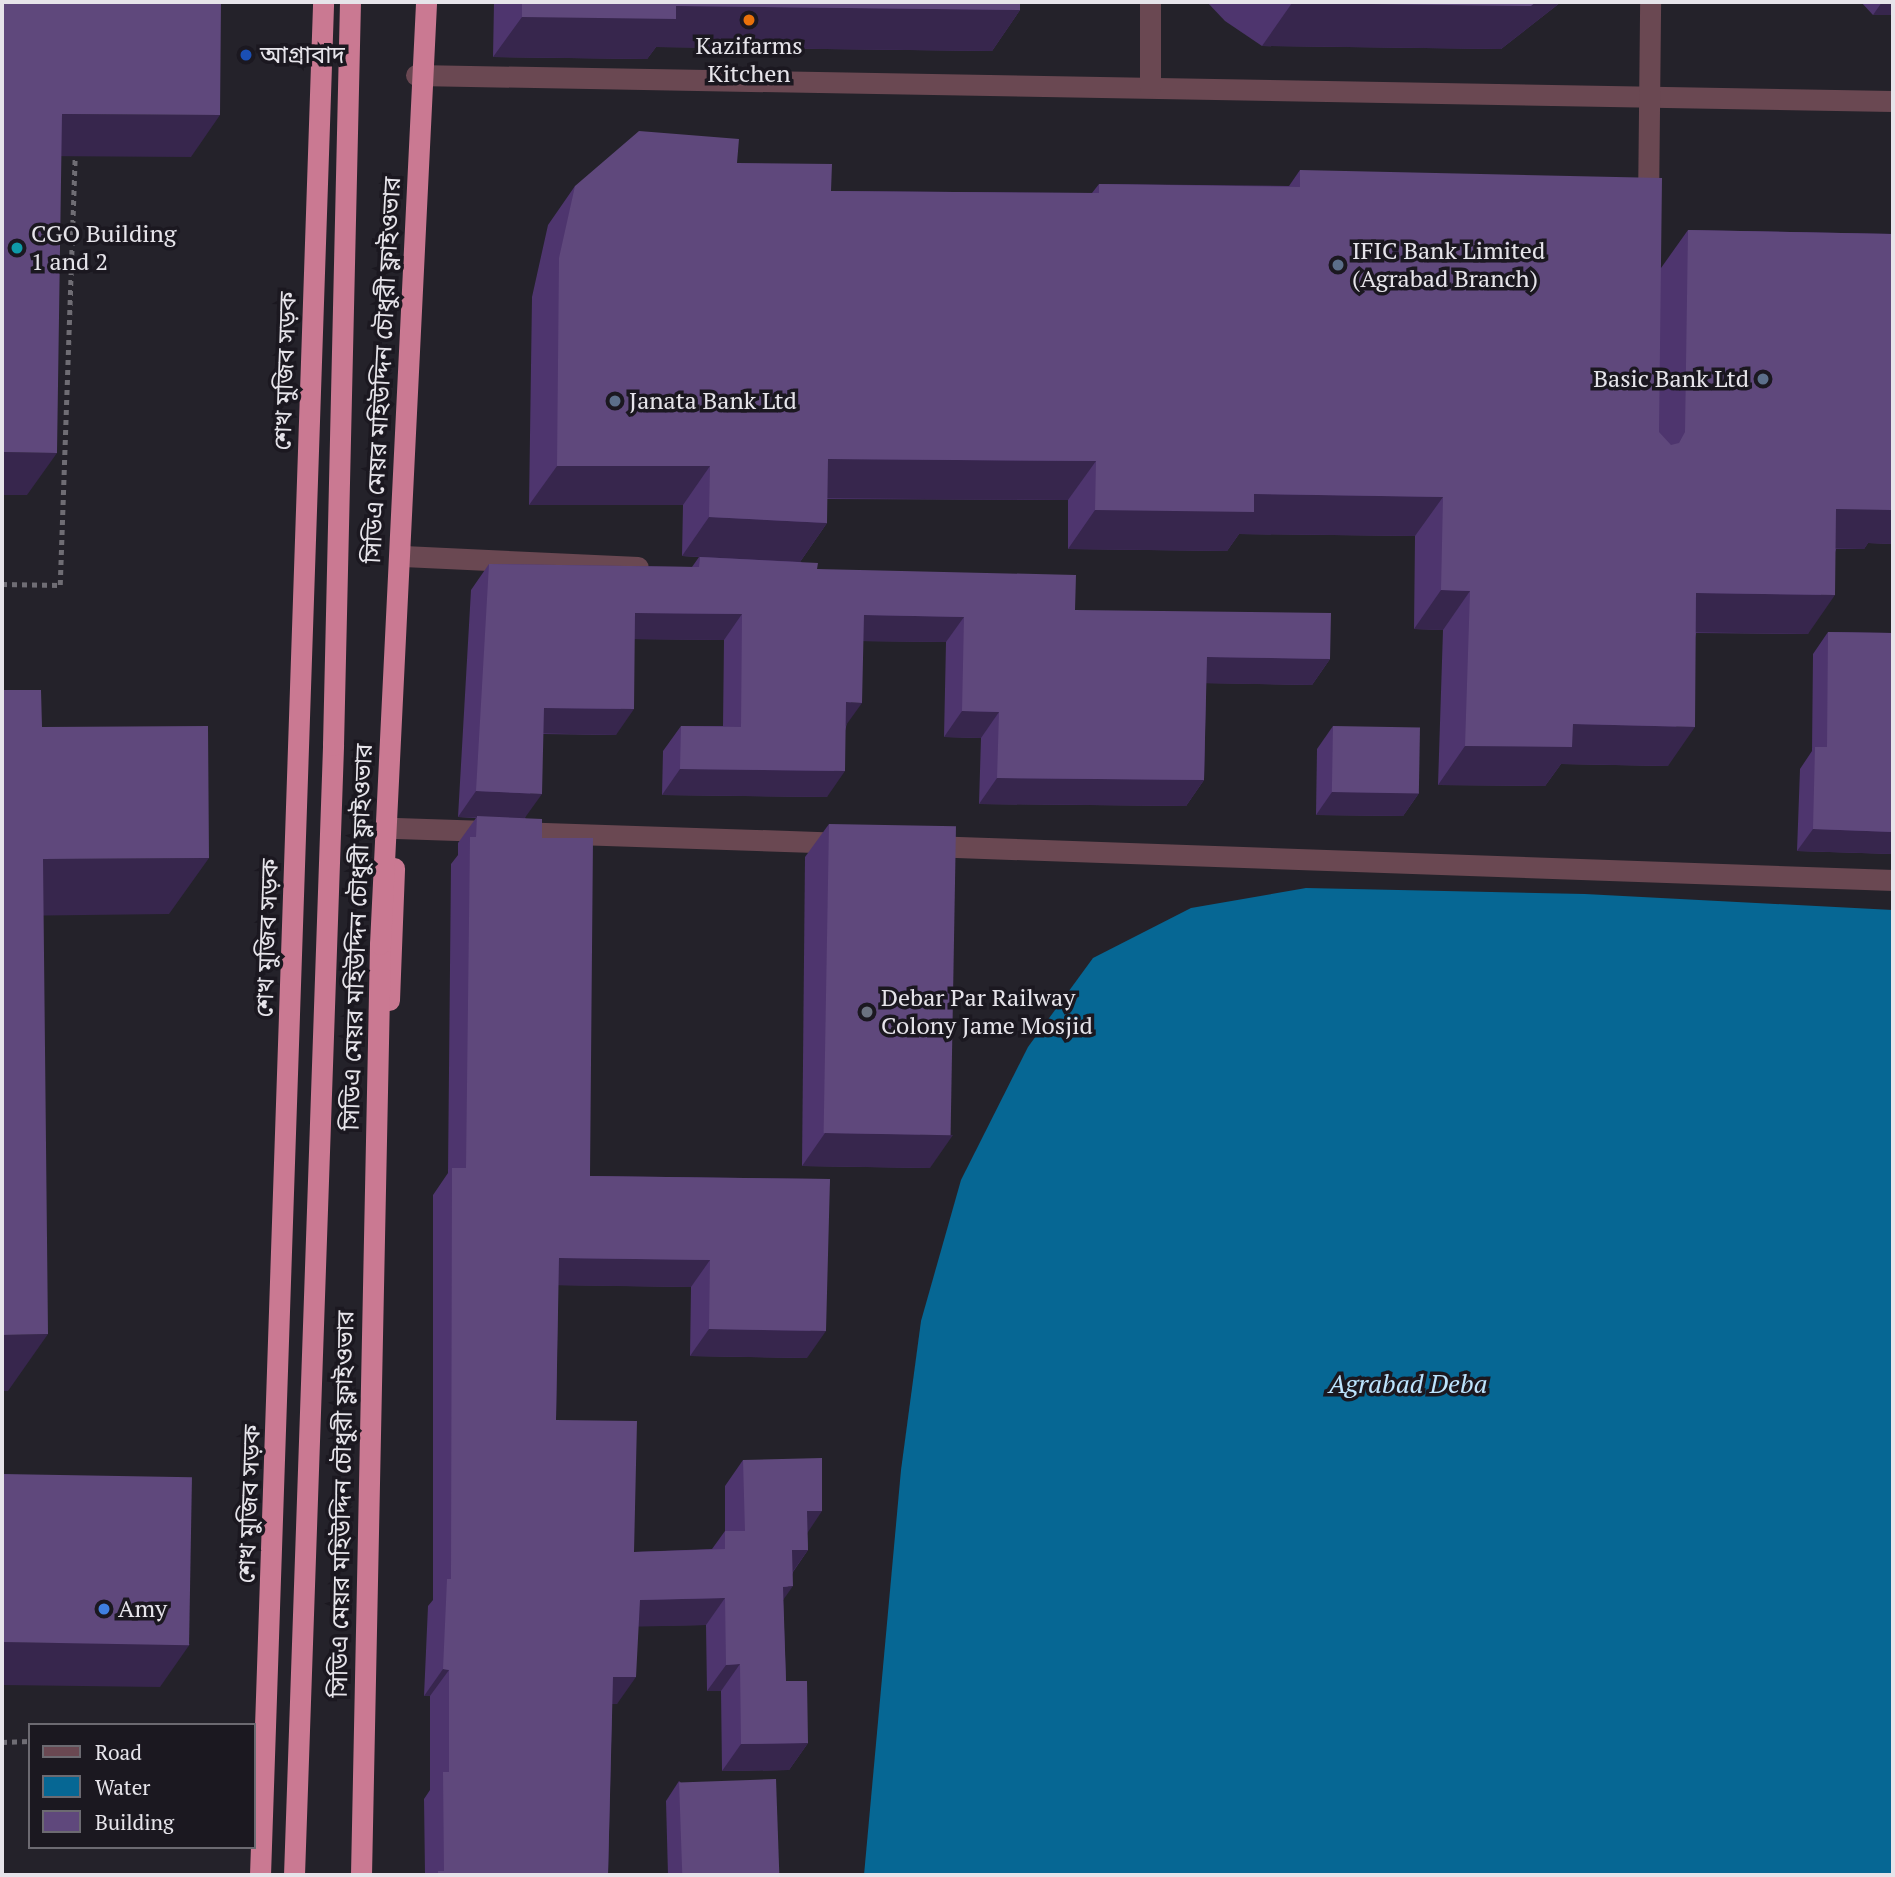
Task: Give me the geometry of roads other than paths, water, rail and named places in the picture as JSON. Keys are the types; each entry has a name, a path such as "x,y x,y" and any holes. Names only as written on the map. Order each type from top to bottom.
{"highway":[{"name":"শেখ মুজিব সড়ক","path":"260,1875 323,2"},
{"path":"294,1875 332,759 350,2"},
{"path":"354,1875 396,828 419,2"},
{"name":"সিডিএ মেয়র মহিউদ্দিন চৌধুরী ফ্লাইওভার","path":"361,1875 380,944 426,2"}],"street":[{"path":"1150,2 1150,87"},
{"path":"1647,234 1650,2"},
{"path":"416,75 1893,101"},
{"path":"403,556 665,569"},
{"path":"396,828 867,844"},
{"path":"909,845 1893,880"}],"water":[{"name":"Agrabad Deba","path":"1306,888 1585,894 1893,910 1893,1875 864,1875 901,1470 921,1321 961,1180 1028,1047 1093,958 1191,908"}],"place":[{"name":"Kazifarms Kitchen","path":"749,20"},
{"name":"আগ্রাবাদ","path":"246,55"},
{"name":"CGO Building 1 and 2","path":"17,248"},
{"name":"IFIC Bank Limited (Agrabad Branch)","path":"1338,265"},
{"name":"Basic Bank Ltd","path":"1763,379"},
{"name":"Janata Bank Ltd","path":"615,401"},
{"name":"Debar Par Railway Colony Jame Mosjid","path":"867,1012"},
{"name":"Amy","path":"104,1609"}]}
